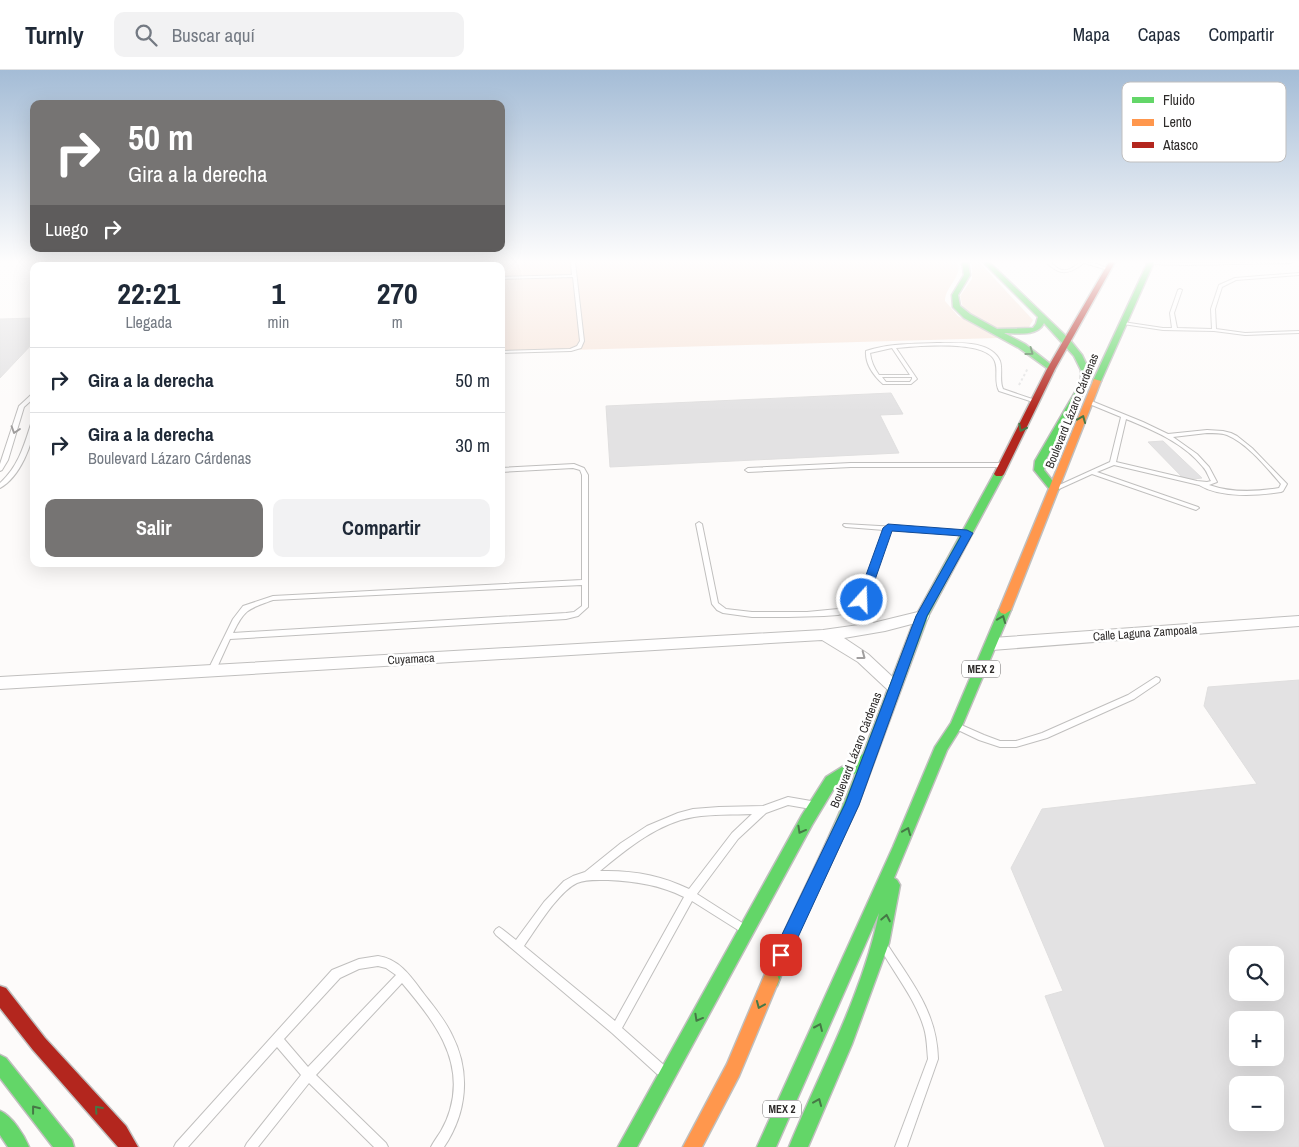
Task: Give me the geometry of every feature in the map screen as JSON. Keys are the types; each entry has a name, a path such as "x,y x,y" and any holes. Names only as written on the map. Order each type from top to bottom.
{"main road":[{"path":"964,312 1022,346 1052,369"},
{"path":"1036,312 1067,342 1084,363 1086,377 1040,461 1039,470 1054,489"},
{"name":"Boulevard Lázaro Cárdenas","path":"692,1147 732,1070 788,938 852,805 894,687 922,616 1084,312"},
{"name":"Boulevard Lázaro Cárdenas","path":"766,1147 798,1071 899,851 942,747 956,726 992,644 1089,402 1128,312"},
{"path":"995,331 1016,332 1035,330 1040,325 1041,317"},
{"path":"628,1147 746,930 831,781 869,758"},
{"path":"798,1147 843,1044 881,943 899,851"},
{"path":"0,994 39,1044 119,1133 129,1147"},
{"path":"0,1064 65,1147"},
{"path":"0,1120 20,1147"}],"street":[{"name":"Cuyamaca","path":"0,683 823,635 866,630 922,616"},
{"name":"Calle Laguna Zampoala","path":"992,644 1299,621"},
{"path":"823,635 850,646 872,664 894,687"}],"lane":[{"path":"505,352 570,350 579,347 582,341 578,312"},
{"path":"1172,312 1175,330"},
{"path":"1213,312 1214,330"},
{"path":"1123,323 1175,330 1214,330 1245,334 1299,332"},
{"path":"893,347 913,376 914,382 903,384 884,383 877,376 868,358 868,352 873,349 893,347 963,345 980,347 988,350 996,358 1000,366 998,381 1001,390 1035,401"},
{"path":"877,376 913,376"},
{"path":"18,468 0,469 22,406 30,399"},
{"path":"1054,489 1113,463 1197,483 1207,484 1214,482 1212,473 1201,460 1184,446 1124,416 1089,402"},
{"path":"1113,463 1124,416"},
{"path":"1166,436 1219,432 1229,434 1237,438 1268,466 1284,484 1281,490 1264,493 1239,493 1220,492 1197,483"},
{"path":"0,486 18,468 30,435"},
{"path":"748,470 852,465 1004,465"},
{"path":"228,636 576,614 585,607 585,474 582,469 574,466 505,470"},
{"path":"1091,472 1196,508"},
{"path":"699,524 715,604 721,610 743,613 809,614 845,611 855,607 862,600 888,528"},
{"path":"846,525 967,533"},
{"path":"212,670 236,619 245,608 273,598 585,582"},
{"path":"956,726 1000,744 1016,744 1044,736 1131,697 1156,680"},
{"path":"517,947 568,883 588,875 636,837 664,822 693,813 763,810 788,801 816,806"},
{"path":"616,1029 691,894 735,836 763,810"},
{"path":"588,875 633,875 663,882 691,894 746,930"},
{"path":"499,932 616,1029 667,1075"},
{"path":"881,943 921,1007 934,1048 933,1059 901,1147"},
{"path":"180,1147 336,974 365,963 384,962 404,975 448,1039 456,1061 459,1088 456,1114 445,1137 437,1147"},
{"path":"251,1147 308,1075 404,975"},
{"path":"277,1039 308,1075 382,1147"}],"shaded area":[{"path":"505,312 955,312 958,316 998,338 505,352"},
{"path":"969,312 1026,312 1033,320 1029,327 991,329"}],"building":[{"path":"30,318 30,346 0,378 0,319"},
{"path":"891,393 903,414 880,415 899,453 610,467 606,406"},
{"path":"1163,441 1202,478 1185,480 1148,442"},
{"path":"1299,680 1299,1147 1105,1147 1045,996 1063,991 1011,868 1042,809 1257,784 1204,706 1208,687"}],"traffic: fast":[{"path":"963,312 1022,346 1051,369"},
{"path":"1037,312 1067,342"},
{"path":"1097,381 1128,312"},
{"path":"999,331 1035,330 1040,325 1041,317"},
{"path":"1054,489 1039,470 1040,461 1085,382 1085,370 1081,360 1067,342"},
{"path":"771,980 788,938 851,805 922,616 999,474"},
{"path":"766,1147 899,851 942,747 956,726 1005,610"},
{"path":"627,1147 807,820 831,781 869,758"},
{"path":"798,1147 843,1044 881,943 892,885"},
{"path":"0,1064 65,1147"},
{"path":"0,1120 20,1147"}],"traffic: slow":[{"path":"1005,610 1097,381"},
{"path":"692,1147 733,1070 771,980"}],"traffic: jam":[{"path":"999,474 1051,369 1083,312"},
{"path":"0,994 39,1044 119,1133 129,1147"}],"route":[{"path":"781,955 852,805 894,687 922,616 967,533 888,528 862,600"}]}
